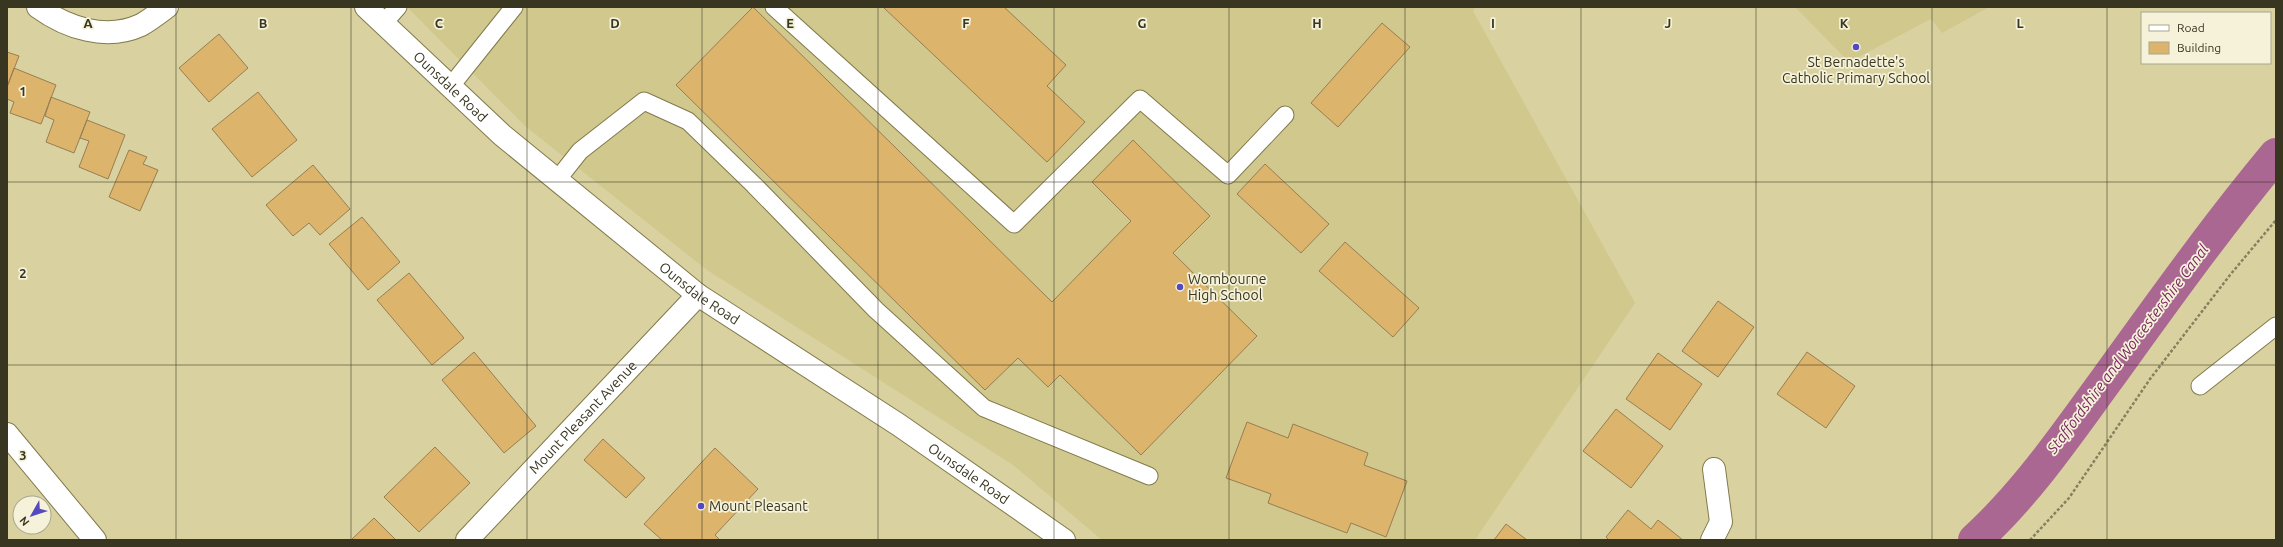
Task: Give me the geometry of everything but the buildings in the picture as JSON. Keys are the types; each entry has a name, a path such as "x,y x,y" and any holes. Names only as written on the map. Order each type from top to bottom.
{"street":[{"path":"38,7 53,18 87,31 114,32 141,25 167,7"},
{"name":"Ounsdale Road","path":"366,7 502,135 698,294 899,425 1064,540"},
{"name":"Mount Pleasant Avenue","path":"467,540 698,294"},
{"path":"7,434 95,540"},
{"path":"1712,540 1721,522 1714,469"}],"lane":[{"path":"383,24 398,7"},
{"path":"450,87 514,7"},
{"path":"774,7 1014,224 1140,100 1228,175 1285,115"},
{"path":"557,180 580,151 644,101 688,121 754,185 876,310 984,408 1149,476"},
{"path":"2200,386 2276,326"}],"path":[{"path":"2030,540 2069,498 2150,379 2230,275 2276,220"}],"shaded area":[{"name":"Wombourne High School","path":"407,7 1476,7 1473,11 1635,303 1475,540 1102,540 1013,465 707,270 525,126"},
{"name":"St Bernadette's Catholic Primary School","path":"1795,7 1989,7 1942,33 1931,19 1849,62"}],"waterway":[{"name":"Staffordshire and Worcestershire Canal","path":"1975,540 1994,522 2045,463 2190,266 2276,155"}],"place":[{"name":"St Bernadette's Catholic Primary School","path":"1856,47"},
{"name":"Wombourne High School","path":"1180,287"},
{"name":"Mount Pleasant","path":"701,506"}]}
